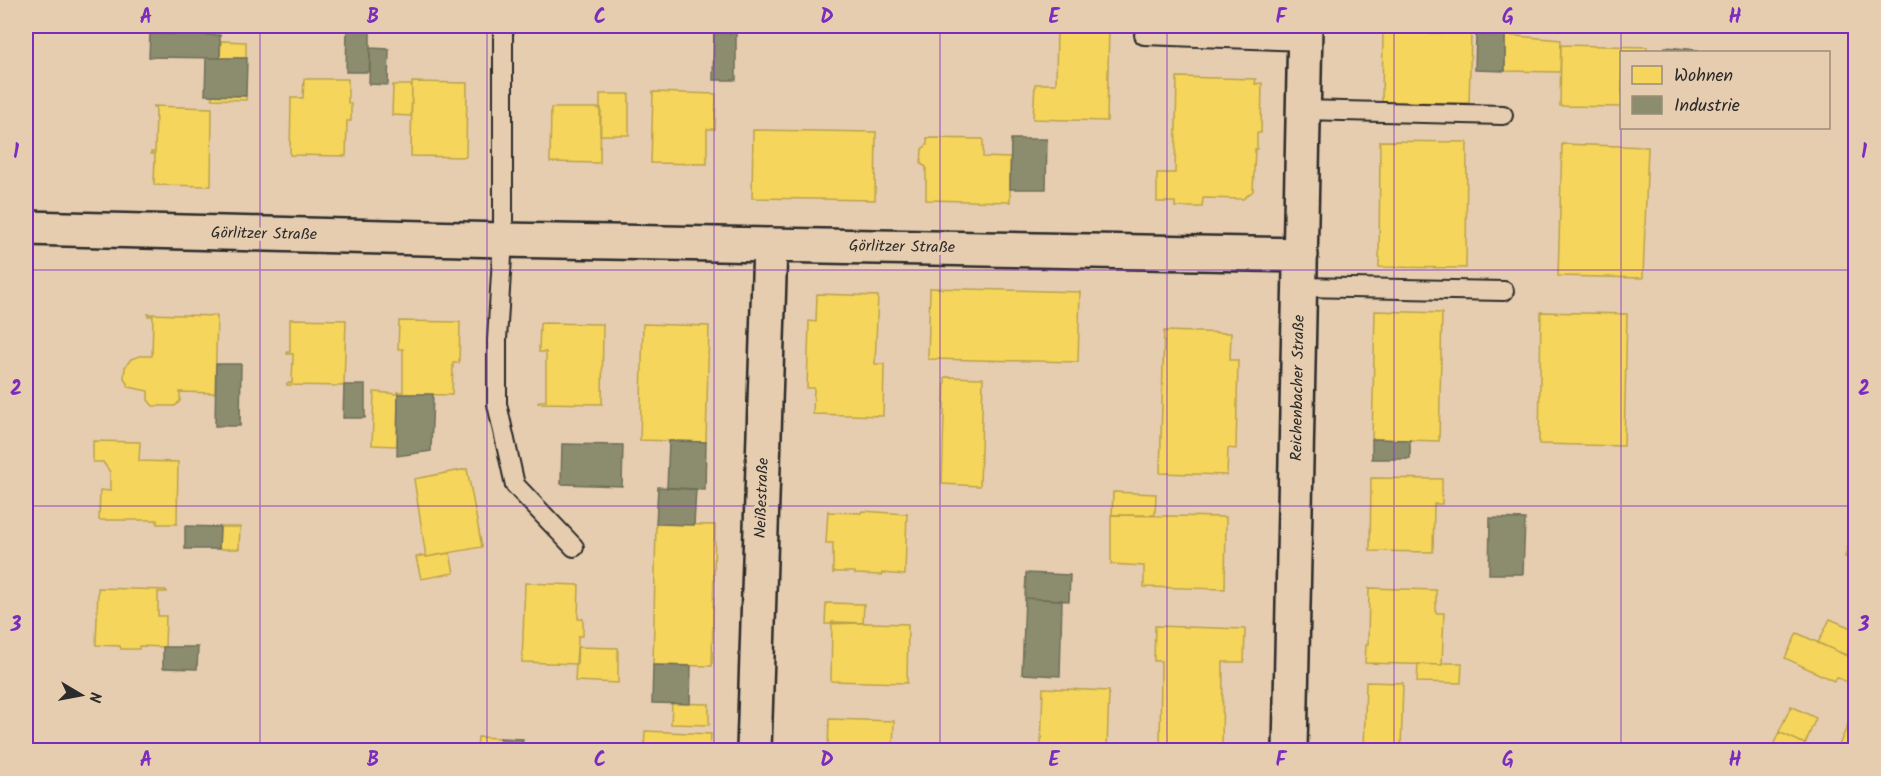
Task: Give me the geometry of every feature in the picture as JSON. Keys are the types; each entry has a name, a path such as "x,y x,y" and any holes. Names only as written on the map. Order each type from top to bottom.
{"street":[{"name":"Reichenbacher Straße","path":"1290,750 1305,33"},
{"name":"Görlitzer Straße","path":"26,228 503,240 1301,255"},
{"name":"Neißestraße","path":"754,750 770,245"}],"lane":[{"path":"507,26 503,32 503,240 497,340 497,404 515,485 574,547"},
{"path":"1144,35 1305,33"},
{"path":"1303,110 1503,114"},
{"path":"1300,287 1504,291"}],"building: Wohnen":[{"path":"75,26 174,26 174,34 150,34 150,29"},
{"path":"1057,26 1109,26 1107,121 1033,119 1035,84 1056,84"},
{"path":"1381,26 1422,26 1421,33 1381,32"},
{"path":"1383,32 1471,34 1469,103 1382,102"},
{"path":"1505,35 1561,40 1560,72 1505,71"},
{"path":"221,41 246,42 246,58 220,58"},
{"path":"1561,45 1647,47 1647,51 1620,51 1620,107 1560,106"},
{"path":"1177,77 1256,79 1255,84 1262,83 1261,133 1257,133 1253,191 1243,199 1203,198 1202,207 1175,207 1175,202 1157,202 1157,173 1175,173"},
{"path":"304,79 348,79 351,121 347,121 346,156 290,155 291,98 303,98"},
{"path":"412,82 467,83 466,157 411,156"},
{"path":"393,85 412,85 411,116 392,115"},
{"path":"653,92 716,94 715,129 707,129 707,164 651,163"},
{"path":"600,94 629,94 629,135 600,135"},
{"path":"212,95 246,96 246,100 212,99"},
{"path":"152,106 212,108 211,186 154,185 155,154 151,152 155,152 156,108"},
{"path":"551,108 601,108 600,163 550,162"},
{"path":"753,130 876,132 875,200 752,198"},
{"path":"927,138 983,139 983,157 1010,158 1010,202 926,200 926,167 921,164 922,149 927,145"},
{"path":"1380,141 1467,142 1466,268 1379,267"},
{"path":"1562,144 1648,147 1643,278 1558,276"},
{"path":"930,288 1080,292 1078,362 928,359"},
{"path":"817,294 878,296 875,364 884,364 883,416 813,414 814,388 807,388 809,321 816,322"},
{"path":"1375,311 1442,313 1439,441 1372,439"},
{"path":"1541,312 1627,314 1624,446 1539,444"},
{"path":"148,314 217,316 215,393 180,392 180,401 175,406 153,406 148,400 148,391 129,387 124,378 125,367 131,359 152,356 153,316 148,316"},
{"path":"290,319 346,320 344,386 287,385 287,383 292,383 293,354 287,354 290,352"},
{"path":"399,321 460,322 459,363 453,363 452,395 398,394 397,392 403,392 403,349 398,349"},
{"path":"540,323 603,324 602,404 538,403 546,401 546,352 539,352"},
{"path":"643,324 709,326 706,442 640,440"},
{"path":"1164,331 1231,333 1230,360 1238,360 1236,449 1228,448 1227,475 1160,473"},
{"path":"945,377 983,378 980,486 942,484"},
{"path":"374,392 398,394 397,446 372,445"},
{"path":"93,441 140,442 139,461 178,462 177,524 157,524 157,520 99,520 100,490 110,491 110,472 103,462 93,462"},
{"path":"467,469 482,547 426,557 414,479"},
{"path":"1371,478 1442,479 1442,504 1434,504 1433,552 1370,551"},
{"path":"1113,492 1156,494 1155,515 1112,515"},
{"path":"828,510 828,512 861,513 862,511 906,514 907,512 905,575 855,574 855,572 834,572 833,574 833,543 826,543"},
{"path":"1111,515 1226,517 1225,589 1144,587 1144,566 1111,564"},
{"path":"1856,520 1856,560 1845,557"},
{"path":"656,524 715,525 712,666 653,665"},
{"path":"220,527 240,527 239,549 219,549"},
{"path":"450,553 454,573 421,579 416,557"},
{"path":"525,583 579,585 578,619 583,619 583,636 578,636 577,664 522,662"},
{"path":"98,588 166,590 167,592 158,592 158,616 166,616 165,647 139,646 139,649 121,649 120,646 96,645"},
{"path":"1369,588 1436,590 1436,613 1444,613 1442,665 1365,663 1366,645 1368,645"},
{"path":"826,603 864,604 863,623 825,624"},
{"path":"1830,619 1856,630 1846,655 1818,643"},
{"path":"832,622 908,624 907,683 831,681"},
{"path":"1155,626 1245,629 1244,662 1223,662 1222,750 1160,750 1161,661 1154,661"},
{"path":"1797,633 1856,660 1856,683 1851,684 1836,677 1834,681 1785,658"},
{"path":"577,647 618,648 618,683 575,681"},
{"path":"1443,663 1462,663 1461,683 1417,682 1418,664 1442,665"},
{"path":"1366,682 1403,683 1401,750 1364,750"},
{"path":"1043,688 1109,691 1107,750 1041,746"},
{"path":"672,703 709,704 709,725 671,724"},
{"path":"1791,706 1816,718 1805,744 1779,732"},
{"path":"1853,713 1856,714 1856,750 1837,750"},
{"path":"829,719 894,721 893,750 828,750"},
{"path":"645,731 711,734 710,750 644,750"},
{"path":"1779,732 1805,744 1802,750 1771,750"},
{"path":"478,737 500,738 500,750 477,750"}],"building: Industrie":[{"path":"736,26 885,26 884,33 736,29"},
{"path":"347,27 370,27 370,72 346,72"},
{"path":"714,33 736,33 736,80 713,80"},
{"path":"150,34 220,35 220,58 149,57"},
{"path":"1476,35 1505,35 1505,71 1475,70"},
{"path":"1665,47 1698,50 1698,51 1665,51"},
{"path":"370,48 389,49 388,85 369,84"},
{"path":"206,58 247,58 246,96 205,95"},
{"path":"1011,139 1047,139 1046,189 1010,189"},
{"path":"216,364 241,364 240,426 215,426"},
{"path":"344,385 365,385 365,418 343,418"},
{"path":"398,394 433,394 431,451 397,456"},
{"path":"1372,439 1410,440 1410,459 1372,459"},
{"path":"669,441 706,442 705,490 667,488"},
{"path":"562,444 623,445 622,486 561,484"},
{"path":"658,487 696,489 694,525 656,524"},
{"path":"1490,518 1525,519 1523,574 1489,574"},
{"path":"185,526 220,527 219,549 185,549"},
{"path":"1026,573 1070,575 1069,601 1025,598"},
{"path":"1025,598 1062,600 1060,676 1022,674"},
{"path":"163,647 198,647 197,669 163,668"},
{"path":"653,665 691,666 690,704 652,703"},
{"path":"500,738 523,739 522,750 500,750"}]}
